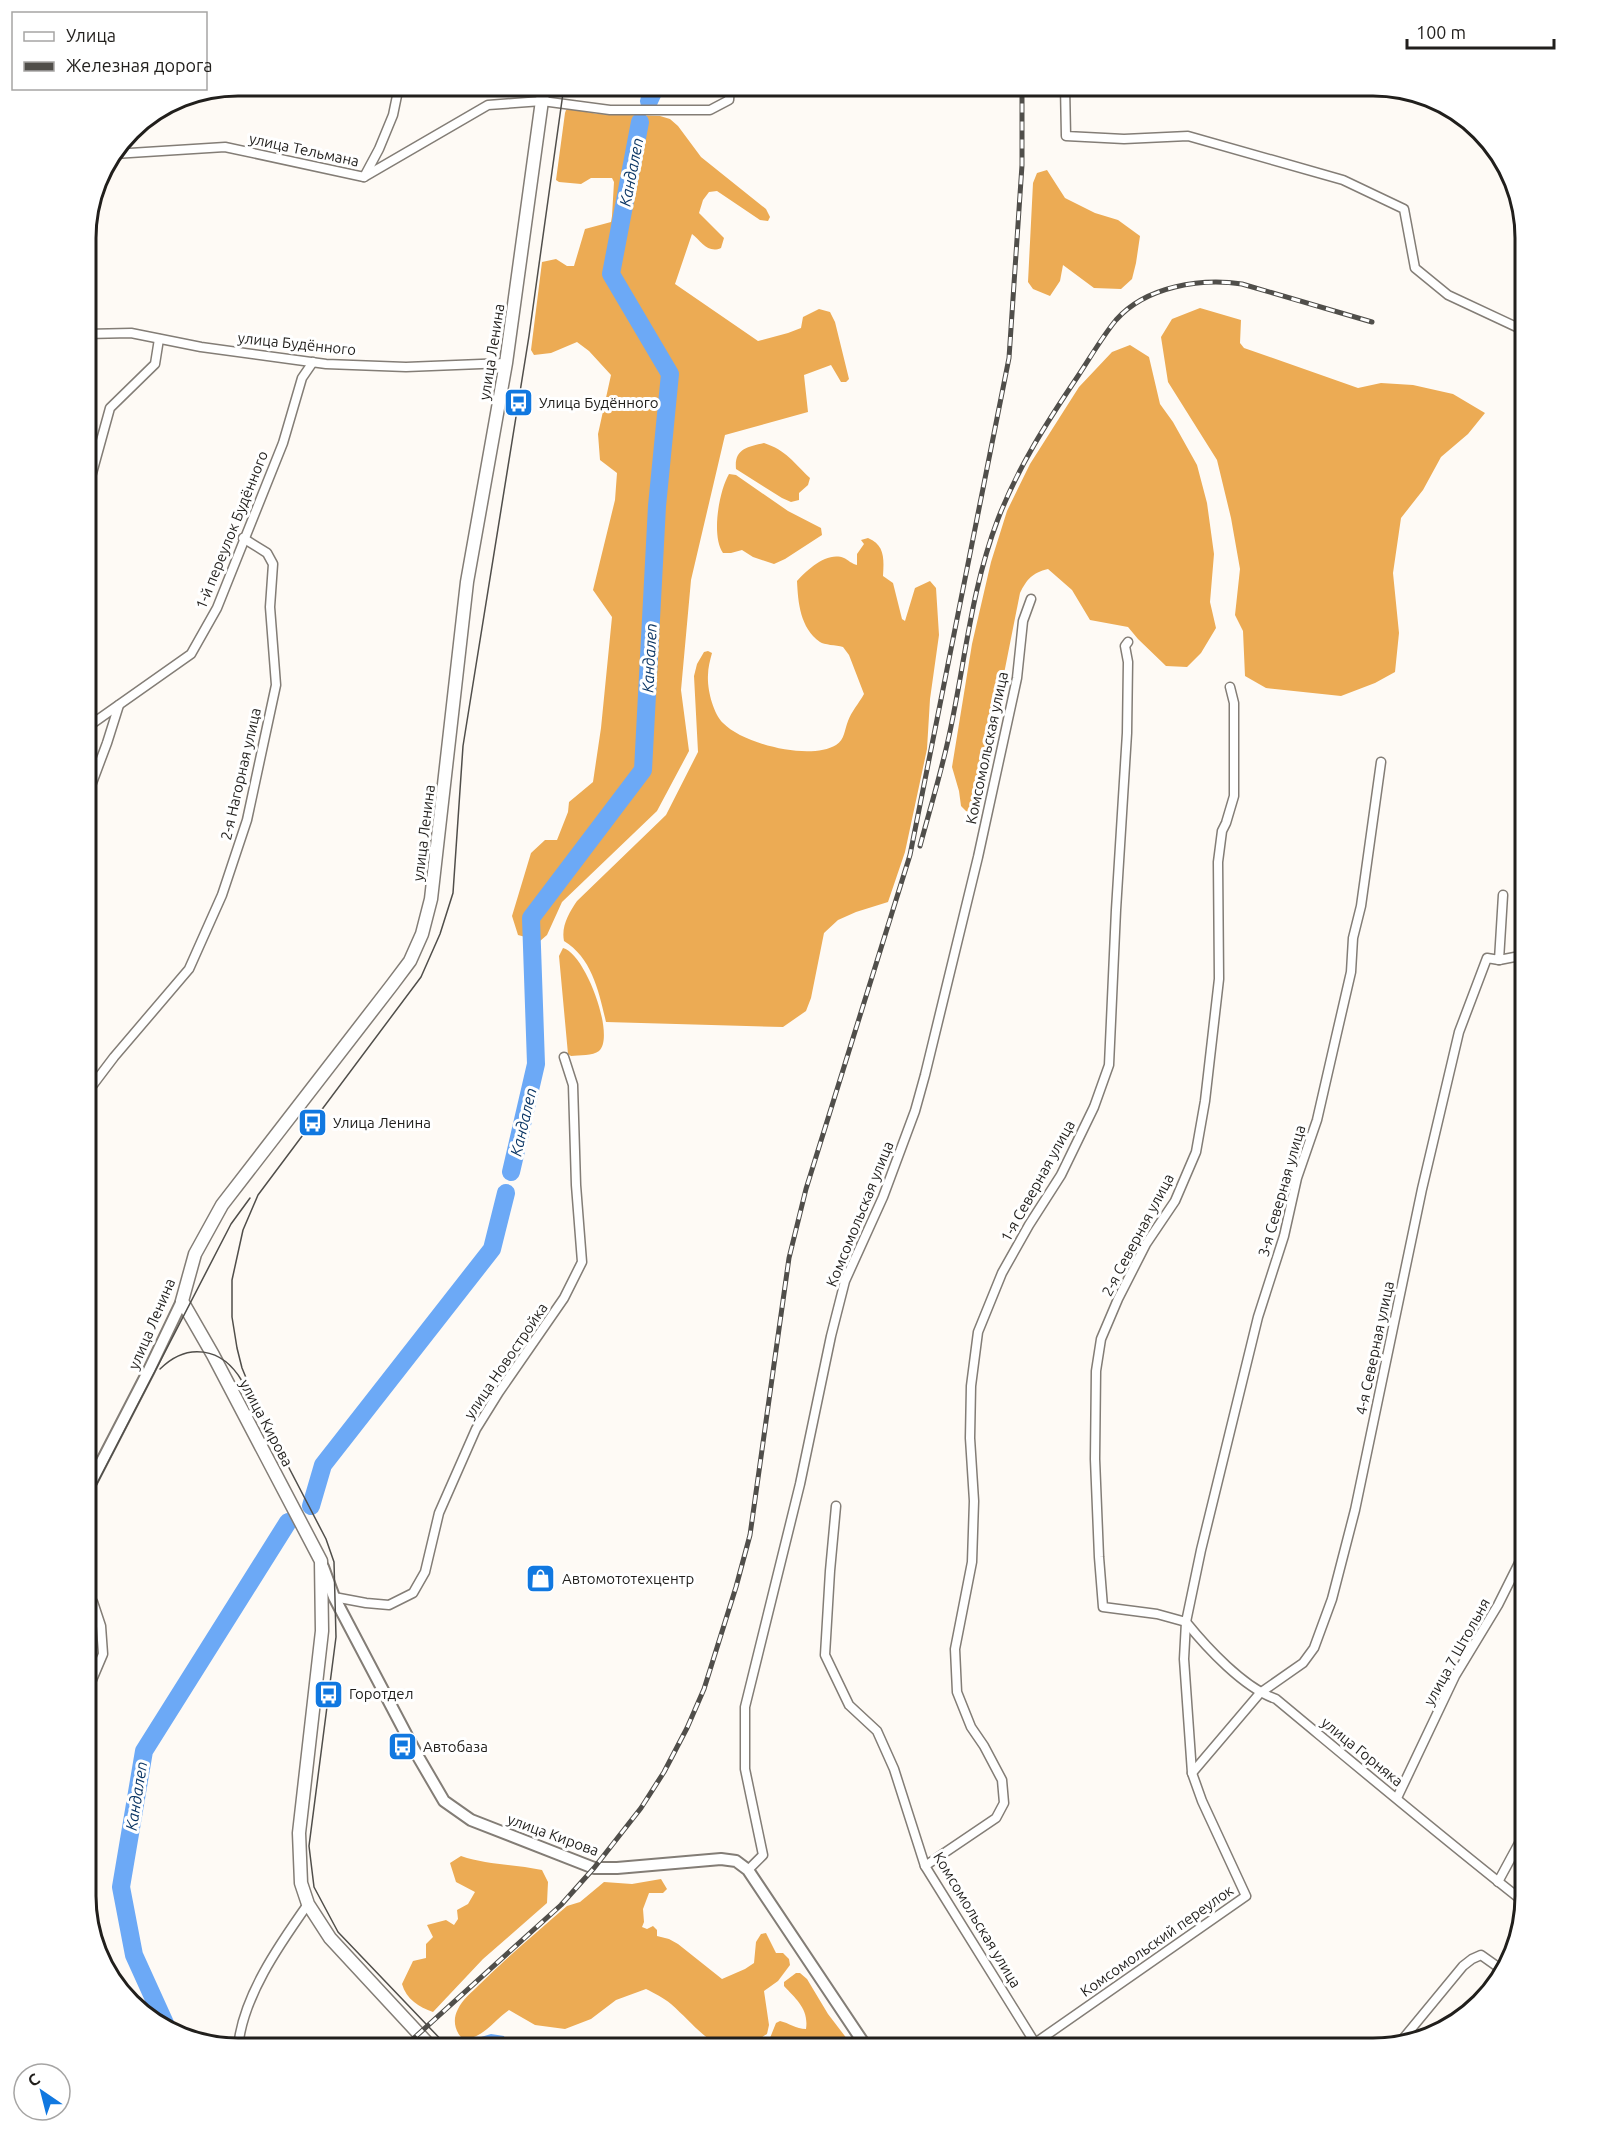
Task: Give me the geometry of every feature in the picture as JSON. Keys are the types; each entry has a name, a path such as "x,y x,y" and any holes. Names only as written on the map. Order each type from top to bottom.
{"main road":[{"name":"улица Ленина","path":"182,1301 195,1254 222,1205 392,985 410,960 422,934 431,899 437,853 467,582 506,363 543,96"},
{"name":"улица Кирова","path":"182,1301 321,1561 322,1631 299,1833 301,1883 308,1904 330,1938 422,2038"}],"street":[{"path":"364,177 393,115 397,96"},
{"name":"улица Тельмана","path":"124,153 225,147 364,177 488,105 542,101 610,110 710,110 729,100 729,96"},
{"path":"1065,96 1066,136 1124,139 1188,136 1343,180 1404,209 1415,268 1448,295 1515,325"},
{"name":"улица Будённого","path":"96,334 131,333 201,347 313,362 406,367 506,363"},
{"path":"96,459 110,408 155,364 159,339"},
{"name":"1-й переулок Будённого","path":"96,721 190,654 217,608 243,538 283,443 302,378 313,362"},
{"name":"2-я Нагорная улица","path":"96,1081 189,969 222,895 247,820 276,686 270,607 273,564 267,552 243,538"},
{"name":"Комсомольская улица","path":"748,1870 763,1855 745,1769 745,1707 800,1484 845,1281 883,1197 915,1112 925,1075 978,857 1017,678 1023,621 1031,599"},
{"name":"1-я Северная улица","path":"925,1866 996,1818 1004,1803 1002,1780 971,1727 957,1692 955,1649 972,1562 974,1501 970,1438 971,1386 978,1332 1002,1273 1060,1175 1094,1107 1109,1065 1127,733 1128,662 1125,646 1128,642"},
{"name":"2-я Северная улица","path":"1186,1623 1157,1614 1103,1607 1095,1459 1096,1371 1101,1339 1118,1299 1146,1244 1175,1201 1196,1152 1205,1101 1218,979 1218,862 1222,831 1234,796 1232,745 1234,703 1230,687"},
{"path":"96,772 119,705"},
{"name":"3-я Северная улица","path":"1186,1623 1201,1550 1258,1317 1284,1236 1297,1178 1317,1120 1351,972 1353,938 1361,906 1381,762"},
{"path":"1503,895 1499,960 1515,957"},
{"name":"4-я Северная улица","path":"1192,1773 1260,1694 1303,1663 1314,1648 1332,1599 1355,1510 1422,1189 1459,1032 1487,958 1499,960"},
{"name":"улица Новостройка","path":"334,1597 389,1605 412,1593 425,1572 439,1513 476,1429 564,1298 582,1262 576,1185 573,1085 564,1057"},
{"name":"улица Ленина","path":"96,1473 182,1301"},
{"name":"Комсомольская улица","path":"836,1506 825,1655 849,1705 877,1731 894,1768 925,1866 1027,2038"},
{"name":"улица Кирова","path":"321,1561 334,1597 416,1754 444,1801 471,1820 594,1868 721,1859 736,1861 748,1870"},
{"name":"улица 7 Штольня","path":"1397,1798 1455,1676 1515,1572"},
{"path":"96,1612 103,1654 96,1670"},
{"name":"улица Горняка","path":"1186,1623 1205,1645 1260,1694 1276,1699 1397,1798 1445,1841 1515,1895"},
{"name":"Комсомольский переулок","path":"1043,2038 1246,1896 1202,1801 1192,1773 1184,1659 1186,1623"},
{"path":"1498,1882 1515,1852"},
{"path":"748,1870 860,2038"},
{"path":"239,2038 255,1989 308,1904"},
{"path":"1407,2034 1463,1966 1472,1959 1481,1955 1496,1966"}],"shaded area":[{"path":"570,109 598,114 660,116 670,119 701,157 766,209 770,217 768,221 760,220 717,191 709,192 703,200 699,213 724,238 721,248 708,248 692,234 675,284 758,341 801,328 803,317 819,309 830,312 835,322 849,379 841,382 831,365 804,375 808,412 725,435 691,580 681,690 689,751 657,811 562,902 547,935 540,941 518,935 512,916 531,853 545,840 557,840 568,812 569,802 593,782 612,617 593,590 615,500 617,473 600,460 598,434 611,375 589,351 577,342 551,353 534,355 531,350 542,262 556,259 567,266 574,266 585,229 611,222 612,216 614,182 612,178 591,178 581,184 556,180 565,113"},
{"path":"1047,170 1065,198 1095,213 1118,220 1140,236 1132,279 1121,289 1094,288 1063,265 1060,281 1050,296 1033,289 1028,282 1033,183 1037,173"},
{"path":"1200,308 1241,320 1240,343 1244,348 1358,388 1381,383 1413,385 1453,394 1485,413 1468,434 1441,457 1423,490 1401,518 1393,573 1399,633 1395,672 1375,683 1341,696 1266,688 1245,676 1243,631 1235,615 1240,569 1217,460 1168,382 1161,337 1172,319"},
{"path":"1130,345 1149,357 1160,404 1197,465 1207,503 1214,554 1210,602 1216,628 1201,653 1187,667 1166,666 1128,627 1090,620 1072,590 1048,569 1034,575 1020,593 978,805 970,815 961,806 952,767 972,644 991,562 1007,511 1030,464 1079,387 1112,352"},
{"path":"764,443 784,453 810,478 808,485 799,493 799,500 791,502 782,498 736,469 739,453"},
{"path":"729,474 736,475 788,511 821,528 822,535 774,564 753,557 742,550 723,553 717,536 717,525 722,491"},
{"path":"868,538 878,544 882,553 883,576 893,583 902,619 905,621 915,588 930,581 936,588 939,635 930,699 927,749 905,852 888,902 838,920 824,933 811,998 806,1011 783,1027 606,1022 597,988 588,966 574,948 564,941 565,925 577,901 666,815 698,752 694,676 697,664 704,652 712,653 708,675 711,700 716,713 723,723 745,738 794,751 825,750 839,743 849,718 864,694 849,655 843,647 822,643 808,630 799,606 797,581 812,567 831,557 844,558 857,565 857,554 864,544 861,540"},
{"path":"563,948 572,953 589,979 601,1013 604,1029 603,1042 599,1051 593,1054 571,1056 568,1054 559,956"},
{"path":"461,1856 542,1870 548,1882 547,1903 483,1959 433,2012 414,2002 402,1984 413,1961 426,1958 426,1944 433,1937 427,1925 446,1920 454,1925 458,1919 457,1910 468,1904 475,1892 456,1882 450,1863"},
{"path":"661,1879 667,1889 663,1893 649,1893 643,1909 642,1927 647,1929 653,1926 657,1930 657,1936 678,1944 722,1979 754,1963 756,1942 761,1934 766,1933 776,1953 783,1953 789,1959 790,1965 778,1981 764,1991 769,2025 767,2034 759,2038 708,2038 668,2002 646,1989 616,2000 591,2019 565,2029 535,2025 509,2010 476,2036 462,2038 460,2036 455,2026 458,2009 465,1999 511,1955 567,1906 580,1902 604,1882 632,1884"},
{"path":"796,1973 800,1973 807,1979 828,2014 846,2038 770,2038 776,2023 780,2021 806,2029 804,2010 784,1986 784,1982"}],"water":[{"path":"491,2034 505,2038 480,2038"}],"waterway":[{"name":"Кандалеп","path":"649,101 651,96"},
{"name":"Кандалеп","path":"511,1172 536,1064 531,918 643,770 657,506 670,374 611,274 640,122"},
{"name":"Кандалеп","path":"311,1506 323,1465 492,1249 506,1193"},
{"name":"Кандалеп","path":"161,2015 134,1955 121,1887 144,1751 288,1522"}],"tram line":[{"path":"439,2038 338,1932 314,1887 309,1846 336,1637 334,1562 326,1539 261,1414 242,1368 232,1317 232,1280 243,1230 258,1195 421,977 440,934 453,893 463,746 529,336 563,96"},
{"path":"96,1486 231,1224 250,1198"},
{"path":"160,1369 170,1360 181,1355 204,1352 225,1361 242,1381"}],"railway":[{"path":"414,2038 561,1905 594,1868 641,1808 664,1772 704,1689 736,1587 750,1535 789,1258 806,1189 910,855 1009,358 1022,165 1022,96"},
{"path":"920,846 949,736 981,572 998,519 1034,445 1116,320 1128,308 1158,292 1192,284 1226,282 1242,284 1372,322"}],"place":[{"name":"Улица Будённого","path":"518,403"},
{"name":"Улица Ленина","path":"312,1123"},
{"name":"Автомототехцентр","path":"541,1579"},
{"name":"Горотдел","path":"328,1694"},
{"name":"Автобаза","path":"402,1747"}]}
